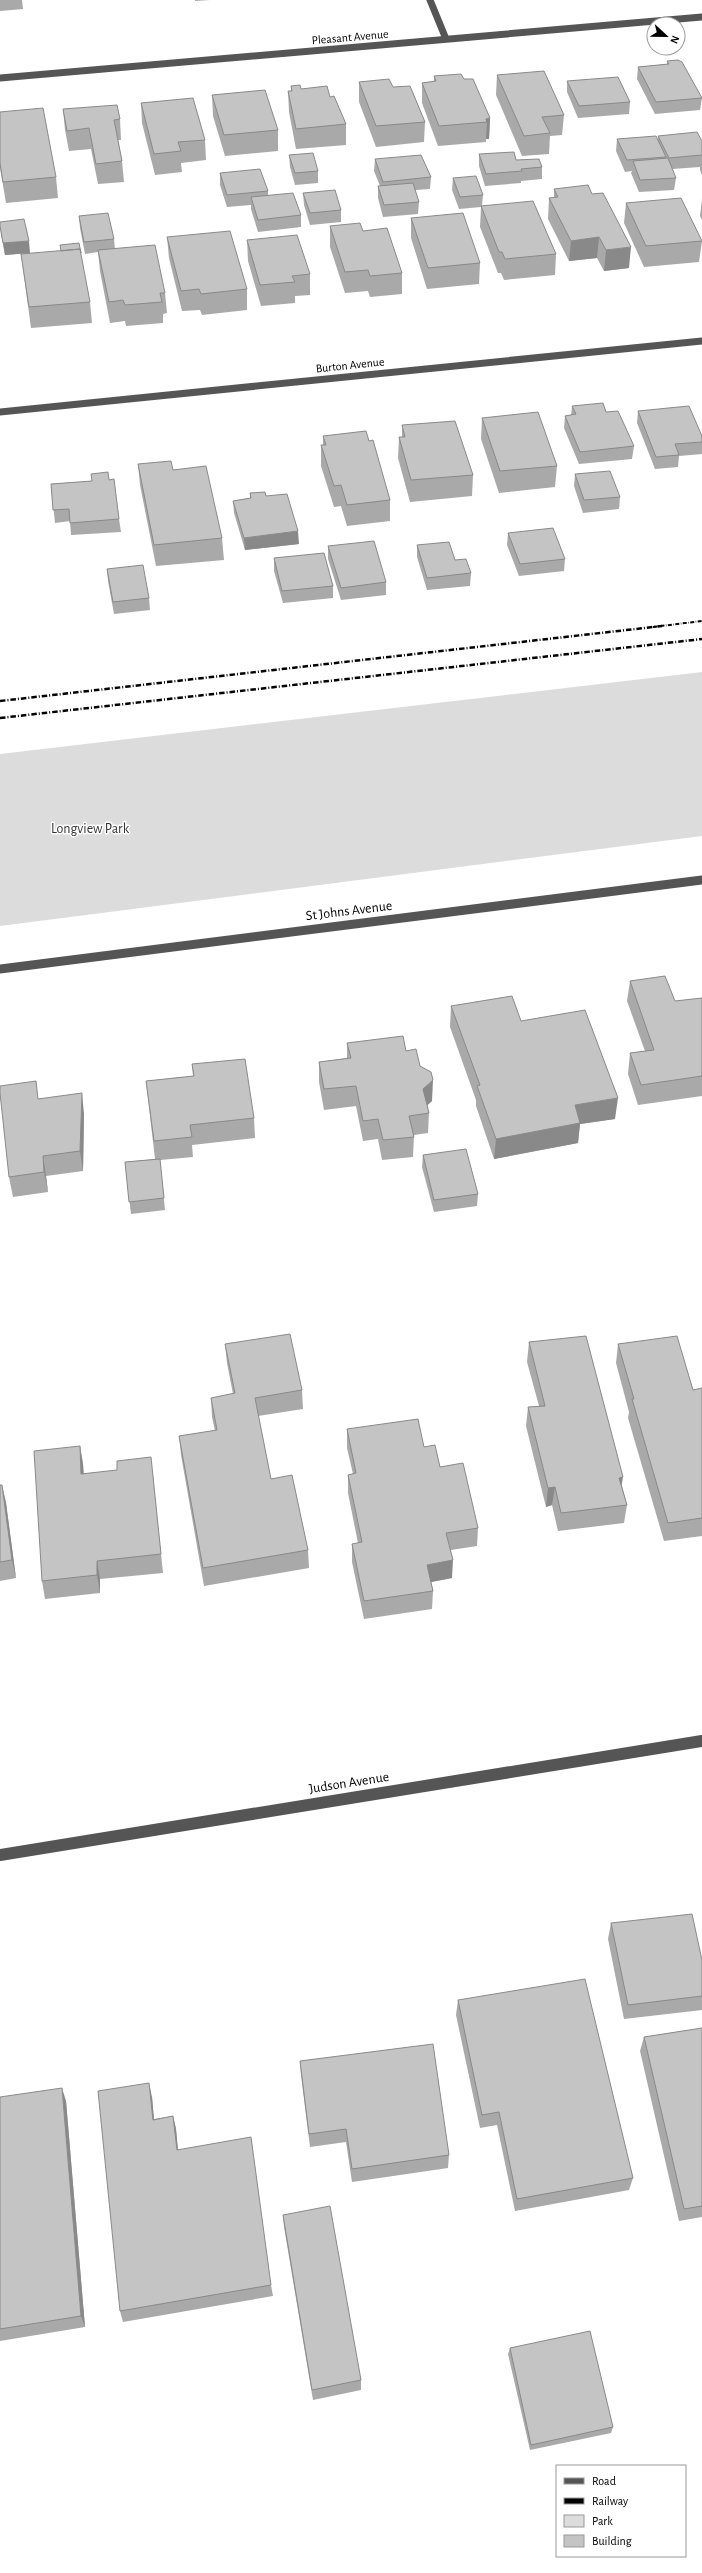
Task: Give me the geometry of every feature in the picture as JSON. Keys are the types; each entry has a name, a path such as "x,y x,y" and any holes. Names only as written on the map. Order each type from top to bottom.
{"street":[{"path":"430,0 446,39"},
{"name":"Pleasant Avenue","path":"0,78 702,17"},
{"name":"Burton Avenue","path":"0,412 702,342"},
{"name":"St Johns Avenue","path":"0,970 702,880"},
{"name":"Judson Avenue","path":"0,1855 702,1741"}],"green space":[{"name":"Longview Park","path":"702,672 702,836 0,926 0,754"}],"building":[{"path":"678,60 682,62 702,98 656,102 638,67 669,64 667,61"},
{"path":"544,71 564,115 542,117 550,133 524,136 497,75"},
{"path":"461,74 464,79 473,79 490,118 486,119 487,122 439,126 422,83 436,81 434,76"},
{"path":"618,77 630,102 579,106 567,81"},
{"path":"389,79 393,87 410,86 425,122 376,126 359,82"},
{"path":"300,85 301,89 327,86 330,97 334,96 346,124 296,129 288,91 292,91 291,86"},
{"path":"265,90 278,130 224,135 212,95"},
{"path":"193,98 205,140 178,142 181,151 154,154 141,103"},
{"path":"117,105 120,119 114,120 122,161 96,164 89,128 67,131 63,109"},
{"path":"43,108 56,177 3,182 0,163 0,112"},
{"path":"697,132 702,141 702,155 669,158 658,136"},
{"path":"656,136 666,157 627,160 617,139"},
{"path":"514,152 516,160 539,159 542,167 521,169 522,171 486,174 479,154"},
{"path":"313,153 318,171 295,173 289,155"},
{"path":"421,155 431,177 383,182 375,159"},
{"path":"668,158 676,178 640,180 633,161"},
{"path":"260,169 268,191 227,195 220,173"},
{"path":"476,176 483,195 460,197 453,178"},
{"path":"413,183 419,202 384,205 378,186"},
{"path":"588,185 592,194 603,193 631,247 606,250 599,237 571,241 549,198 558,197 554,189"},
{"path":"335,190 341,210 310,213 303,193"},
{"path":"293,193 301,215 258,220 251,197"},
{"path":"681,198 702,241 646,246 626,203"},
{"path":"533,201 556,254 505,259 502,252 499,252 481,206"},
{"path":"108,213 114,239 84,242 79,216"},
{"path":"463,213 480,263 428,268 411,218"},
{"path":"24,219 29,241 3,243 0,222"},
{"path":"360,223 363,231 387,228 402,273 370,276 368,270 345,272 330,226"},
{"path":"230,231 247,289 201,294 199,289 181,291 167,237"},
{"path":"297,235 310,274 292,276 295,282 260,285 247,240"},
{"path":"79,243 81,253 80,249 61,251 60,245"},
{"path":"155,245 165,293 160,293 162,302 125,305 123,300 109,302 98,250"},
{"path":"80,249 90,302 29,307 21,254"},
{"path":"603,403 606,412 618,411 634,446 580,452 565,416 576,414 572,406"},
{"path":"689,406 702,436 702,442 675,444 679,455 656,457 638,411"},
{"path":"538,412 557,466 500,471 482,418"},
{"path":"455,421 473,475 411,480 399,437 405,437 402,425"},
{"path":"366,431 369,441 373,440 390,500 347,505 341,485 334,486 321,445 326,445 323,436"},
{"path":"171,461 173,470 206,466 222,538 154,545 138,464"},
{"path":"610,471 620,497 584,500 575,474"},
{"path":"108,472 109,480 114,479 119,519 70,523 69,509 53,510 51,484 92,481 91,474"},
{"path":"265,492 266,496 287,494 298,531 244,538 233,501 251,498 250,493"},
{"path":"553,528 565,559 520,564 508,533"},
{"path":"374,541 386,582 341,588 328,546"},
{"path":"449,542 455,560 466,559 471,573 427,578 417,545"},
{"path":"324,553 333,586 282,591 274,558"},
{"path":"143,565 149,598 113,602 107,569"},
{"path":"665,976 675,1001 702,998 702,1076 641,1085 630,1053 654,1050 630,981"},
{"path":"512,996 521,1021 585,1010 618,1098 575,1105 580,1123 496,1139 477,1086 480,1085 451,1006"},
{"path":"403,1036 406,1051 416,1049 420,1066 431,1072 433,1080 423,1089 429,1113 409,1116 414,1137 383,1140 378,1119 363,1121 356,1086 324,1089 319,1062 351,1058 347,1043"},
{"path":"245,1059 254,1118 190,1125 192,1137 154,1141 146,1081 194,1076 192,1064"},
{"path":"36,1081 38,1099 82,1093 80,1151 43,1156 44,1172 9,1177 0,1086"},
{"path":"466,1149 478,1194 434,1200 423,1155"},
{"path":"160,1159 164,1198 129,1202 125,1162"},
{"path":"290,1334 302,1390 255,1398 271,1479 292,1475 308,1550 203,1568 179,1436 217,1430 211,1398 235,1393 225,1344"},
{"path":"586,1336 623,1477 619,1478 627,1505 561,1513 555,1487 548,1488 528,1407 545,1406 529,1342"},
{"path":"677,1336 693,1390 702,1388 702,1518 668,1523 632,1399 634,1399 618,1344"},
{"path":"418,1419 424,1447 435,1445 440,1467 463,1463 478,1528 446,1533 453,1560 427,1565 433,1591 364,1601 352,1544 362,1542 348,1475 356,1473 347,1429"},
{"path":"80,1446 81,1474 117,1470 117,1461 151,1457 161,1554 97,1561 97,1575 42,1581 34,1451"},
{"path":"0,1485 2,1485 12,1560 0,1562"},
{"path":"692,1914 702,1960 702,1996 628,2005 611,1923"},
{"path":"585,1979 633,2178 517,2199 499,2112 482,2115 458,2000"},
{"path":"702,2028 702,2206 684,2209 644,2037"},
{"path":"433,2044 449,2155 352,2169 346,2129 309,2134 300,2061"},
{"path":"149,2083 153,2120 173,2116 177,2150 251,2137 271,2285 120,2311 98,2091"},
{"path":"62,2088 81,2316 0,2329 0,2097"},
{"path":"330,2206 361,2380 312,2390 283,2215"},
{"path":"590,2331 613,2427 531,2445 510,2348"}],"railway":[{"path":"653,627 702,621"},
{"path":"0,701 662,626"},
{"path":"0,718 702,639"}]}
